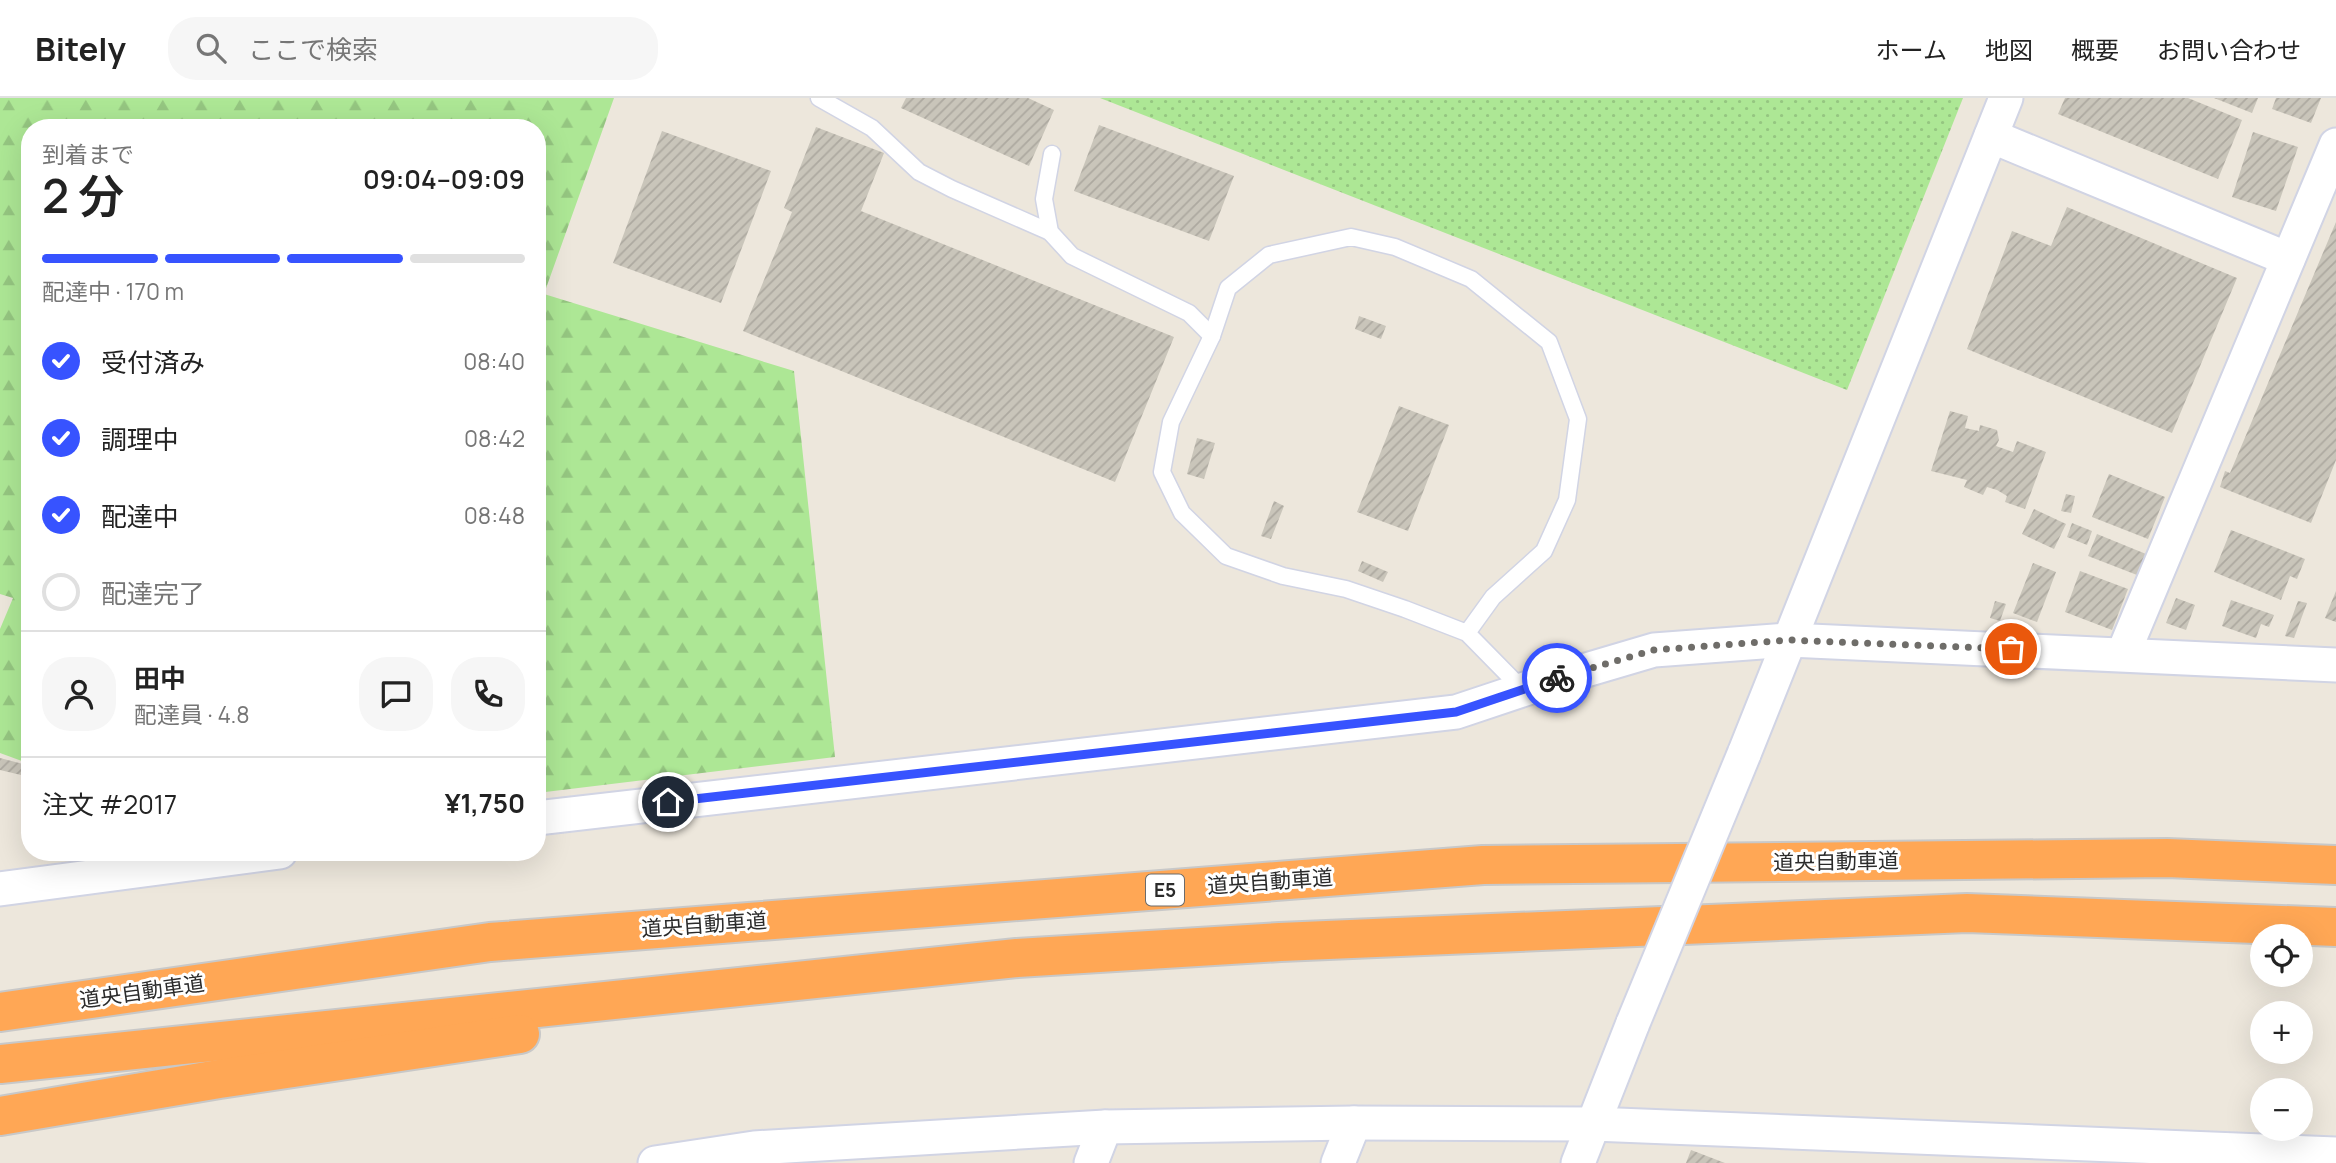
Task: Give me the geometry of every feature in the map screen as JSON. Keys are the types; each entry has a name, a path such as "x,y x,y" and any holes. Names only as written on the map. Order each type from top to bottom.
{"highway":[{"name":"道央自動車道","path":"0,1012 490,942 1483,865 2167,858 2336,865"},
{"path":"0,1064 1017,958 1280,942 1967,913 2336,927"},
{"path":"0,1116 219,1079 1017,958"}],"street":[{"path":"1578,1163 2006,98"},
{"path":"1991,136 2288,260"},
{"path":"2123,654 2336,145"},
{"path":"546,817 1456,712 1654,650 1789,640 2336,665"},
{"path":"0,889 212,861"},
{"path":"1338,1163 1354,1123"},
{"path":"655,1163 754,1149 858,1152 1105,1127 1354,1123 1593,1124 1931,1150 2197,1156 2336,1154"},
{"path":"1091,1163 1105,1127"}],"lane":[{"path":"819,98 872,128 919,172 1050,232 1072,256 1189,313 1212,336"},
{"path":"1050,232 1044,199 1052,154"},
{"path":"1467,634 1493,597 1544,551 1567,500 1578,419 1549,342 1471,279 1395,247 1350,237 1269,255 1228,288 1212,336 1171,422 1163,472 1182,513 1226,556 1283,576 1346,589 1467,634 1523,690"}],"green space":[{"path":"0,98 614,98 546,288 546,119 21,119 21,761 0,753 0,629 13,598 0,594"},
{"path":"1100,98 1963,98 1847,390"},
{"path":"546,295 794,371 835,757 546,792"}],"building":[{"path":"906,98 1028,98 1054,110 1029,166 901,108"},
{"path":"2065,98 2188,98 2242,120 2218,179 2058,114"},
{"path":"2214,98 2258,98 2252,113"},
{"path":"2276,98 2321,98 2311,123 2272,109"},
{"path":"1099,125 1234,176 1209,241 1074,191"},
{"path":"816,127 884,153 861,211 1174,337 1115,482 743,331 792,212 784,208"},
{"path":"662,131 771,171 721,303 613,263"},
{"path":"2253,132 2298,147 2276,211 2232,197"},
{"path":"2067,207 2237,278 2172,433 1967,349 2012,231 2051,246"},
{"path":"2336,222 2336,460 2311,523 2220,487 2225,471 2230,473"},
{"path":"1359,316 1386,326 1381,339 1355,329"},
{"path":"1399,406 1449,425 1408,531 1357,512"},
{"path":"1950,411 1968,416 1965,428 1979,431 1980,425 1997,430 1999,440 1996,446 2013,452 2017,441 2046,452 2025,509 2005,502 2007,496 1997,490 1987,487 1983,495 1964,487 1967,480 1931,471"},
{"path":"1197,438 1215,443 1204,479 1187,474"},
{"path":"2109,474 2165,497 2148,539 2092,517"},
{"path":"2066,494 2075,496 2071,513 2061,511"},
{"path":"1274,501 1284,506 1271,539 1261,536"},
{"path":"2034,509 2066,524 2054,549 2022,534"},
{"path":"2072,523 2092,531 2087,545 2067,537"},
{"path":"2231,530 2305,559 2297,579 2290,576 2281,600 2214,572"},
{"path":"2097,534 2146,554 2137,575 2088,556"},
{"path":"1362,561 1388,572 1383,582 1358,571"},
{"path":"2033,563 2056,572 2037,622 2013,613"},
{"path":"2080,571 2128,589 2112,630 2065,612"},
{"path":"2336,591 2336,622 2325,618"},
{"path":"2176,598 2195,605 2186,630 2166,623"},
{"path":"2231,600 2274,615 2269,627 2261,624 2256,638 2222,626"},
{"path":"1995,601 2006,604 2000,621 1990,618"},
{"path":"2298,601 2307,603 2294,638 2285,636"},
{"path":"0,758 21,763 21,775 0,770"},
{"path":"1691,1150 1725,1163 1686,1163"}],"way so far":[{"path":"1557,678 1654,650 1789,640 2011,649"}],"route":[{"path":"668,802 1456,712 1557,678"}]}
